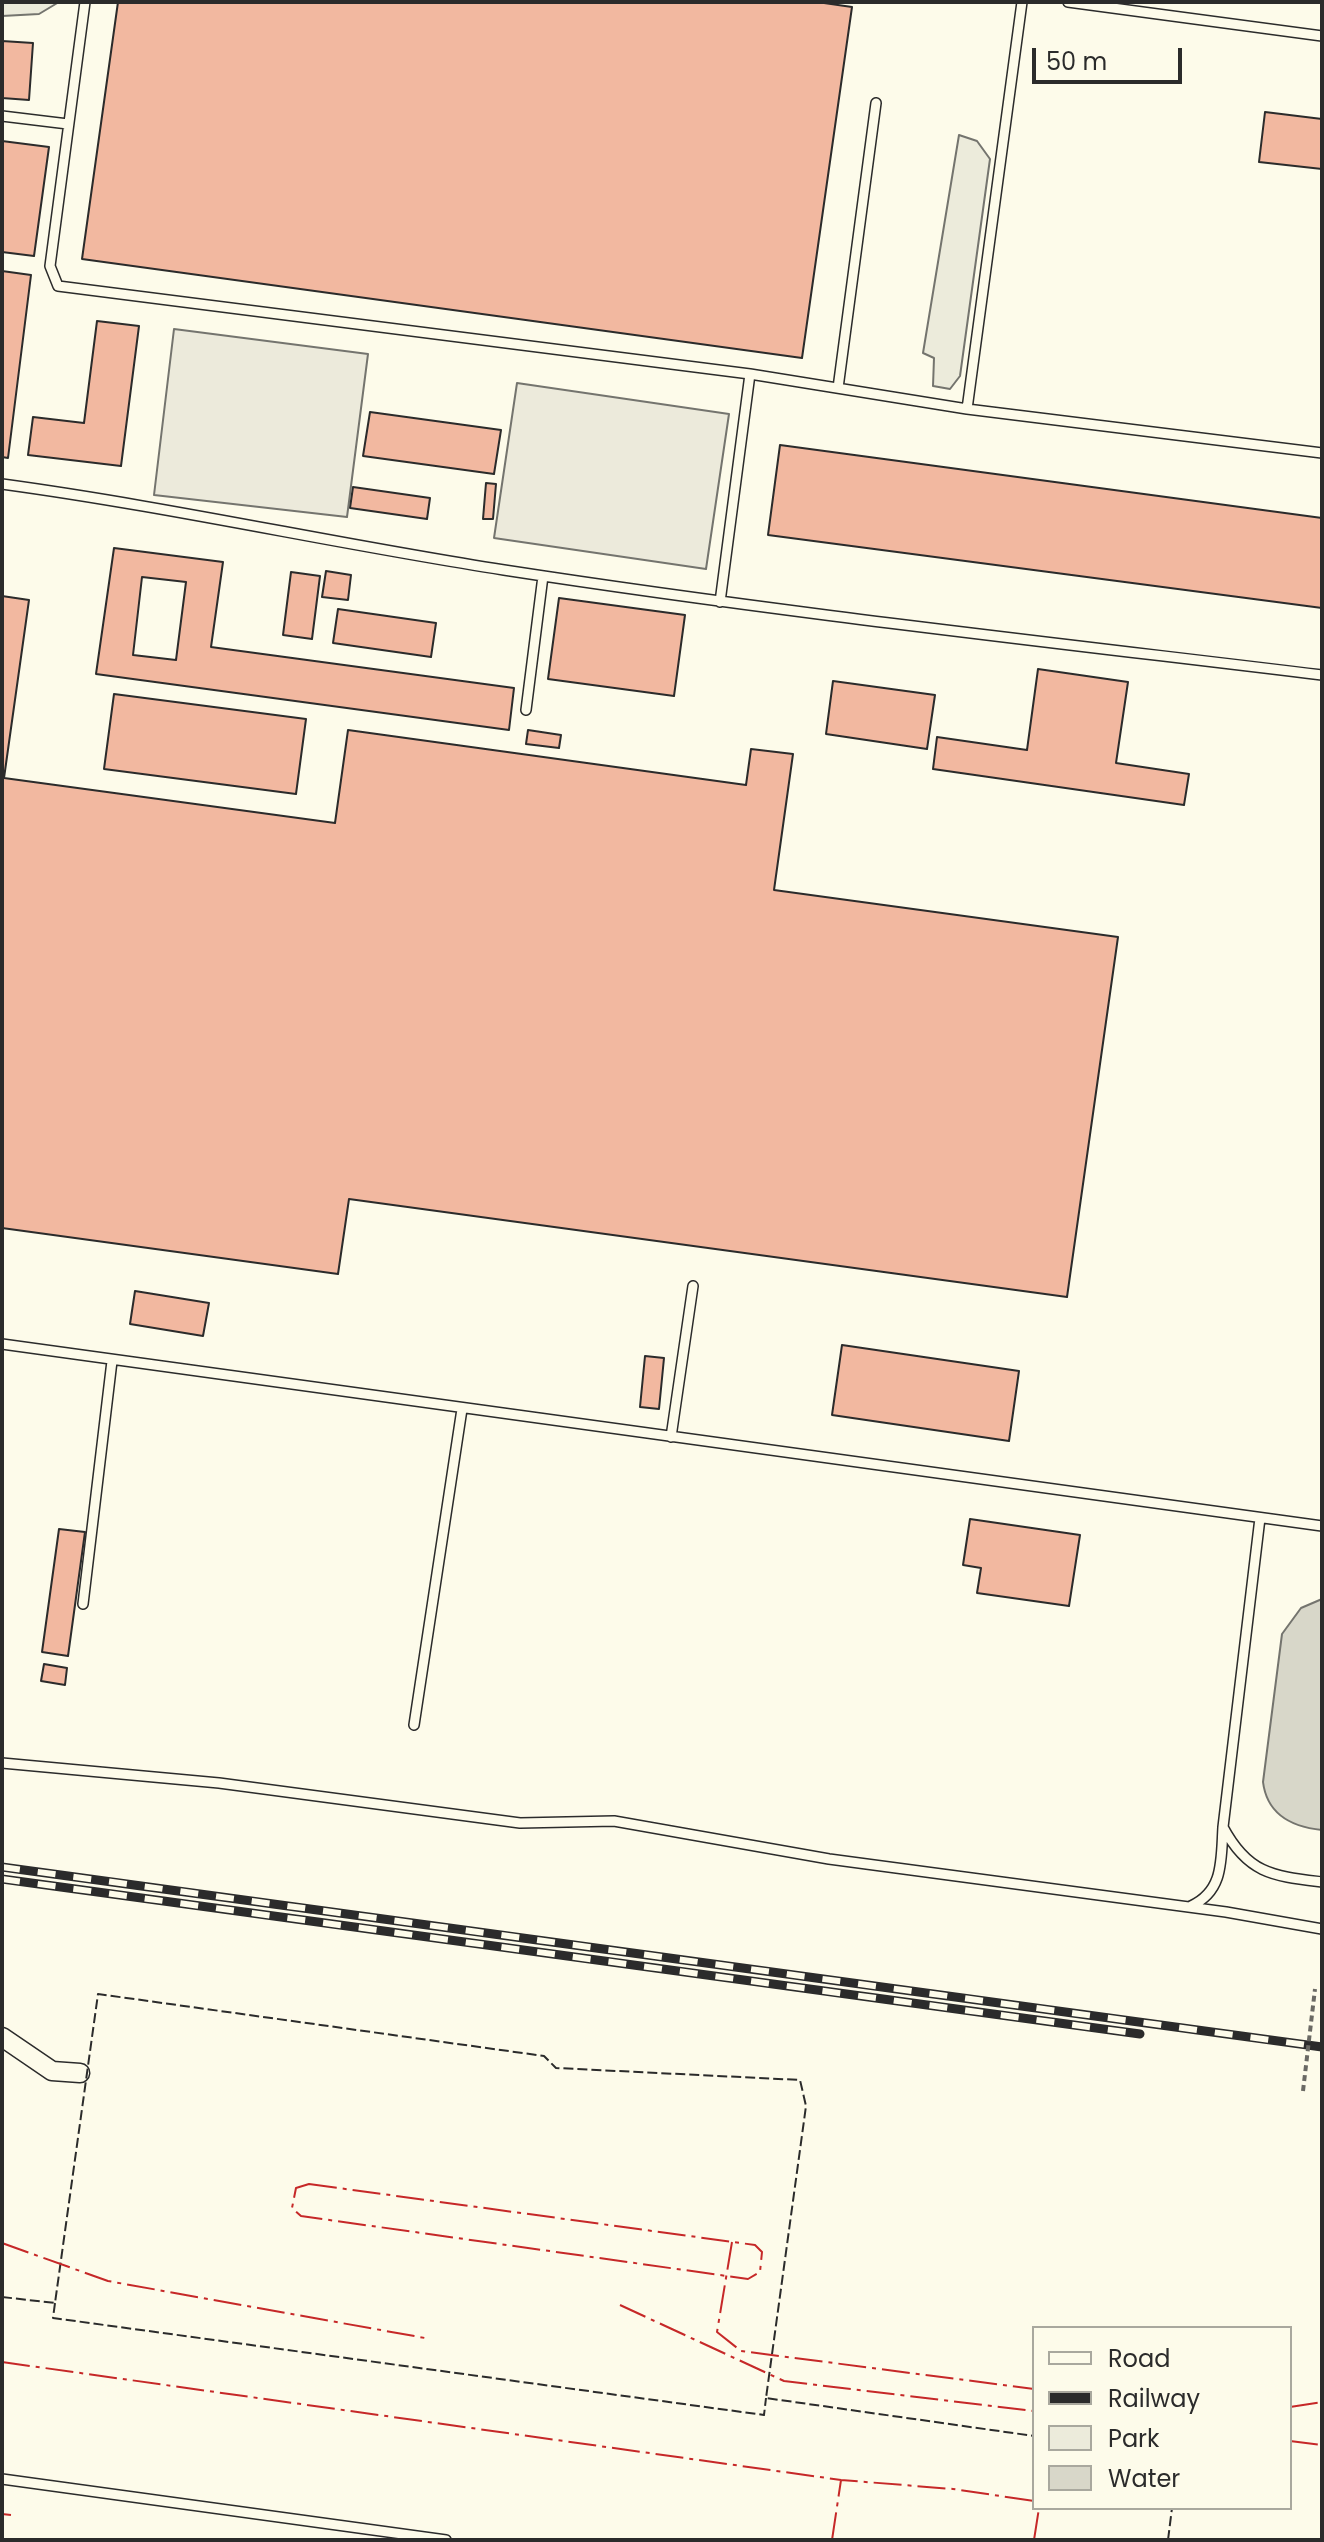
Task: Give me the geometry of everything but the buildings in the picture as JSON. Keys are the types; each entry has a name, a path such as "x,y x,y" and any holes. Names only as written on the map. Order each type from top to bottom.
{"street":[{"path":"2,2037 52,2071 80,2073"}],"lane":[{"path":"85,2 50,266 58,286 750,374 967,409 1322,453"},
{"path":"967,409 1022,2"},
{"path":"1068,2 1322,36"},
{"path":"838,388 876,103"},
{"path":"2,116 68,124"},
{"path":"720,602 750,374"},
{"path":"2,484 144,504 543,576 720,602 1322,675"},
{"path":"526,710 543,576"},
{"path":"671,1437 693,1286"},
{"path":"2,1344 1322,1526"},
{"path":"83,1604 112,1361"},
{"path":"414,1725 462,1409"},
{"path":"1189,1907 1205,1900 1220,1874 1260,1518"},
{"path":"2,1763 219,1783 520,1823 614,1821 829,1859 1189,1907 1322,1929"},
{"path":"1223,1827 1249,1863 1273,1876 1322,1882"},
{"path":"2,2479 446,2540"}],"path":[{"path":"1303,2091 1315,1989"}],"green space":[{"path":"2,2 59,2 39,14 2,16"},
{"path":"959,135 977,141 990,159 960,376 950,389 933,386 934,358 923,353"}],"shaded area":[{"path":"174,329 368,354 347,517 154,495"},
{"path":"517,383 729,414 706,569 494,538"}],"water":[{"path":"1322,1599 1322,1830 1301,1826 1283,1817 1270,1803 1263,1782 1282,1634 1301,1608"}],"railway":[{"path":"2,1867 1322,2047"},
{"path":"2,1879 1140,2034"}],"fence":[{"path":"2,2297 55,2303 98,1994 544,2056 556,2068 800,2080 806,2106 766,2398 1032,2436"},
{"path":"55,2303 53,2318 764,2415 766,2398"},
{"path":"1168,2540 1172,2510"}],"power":[{"path":"309,2184 755,2245 762,2252 760,2272 748,2279 301,2216 292,2208 296,2188 309,2184"},
{"path":"732,2242 717,2332 741,2351 1032,2389"},
{"path":"2,2243 108,2281 425,2338"},
{"path":"620,2305 784,2381 1032,2411"},
{"path":"2,2362 841,2480 953,2489 1032,2501"},
{"path":"1292,2407 1322,2402"},
{"path":"1292,2441 1322,2445"},
{"path":"832,2540 841,2480"},
{"path":"1034,2540 1039,2510"},
{"path":"2,2514 11,2515"}]}
